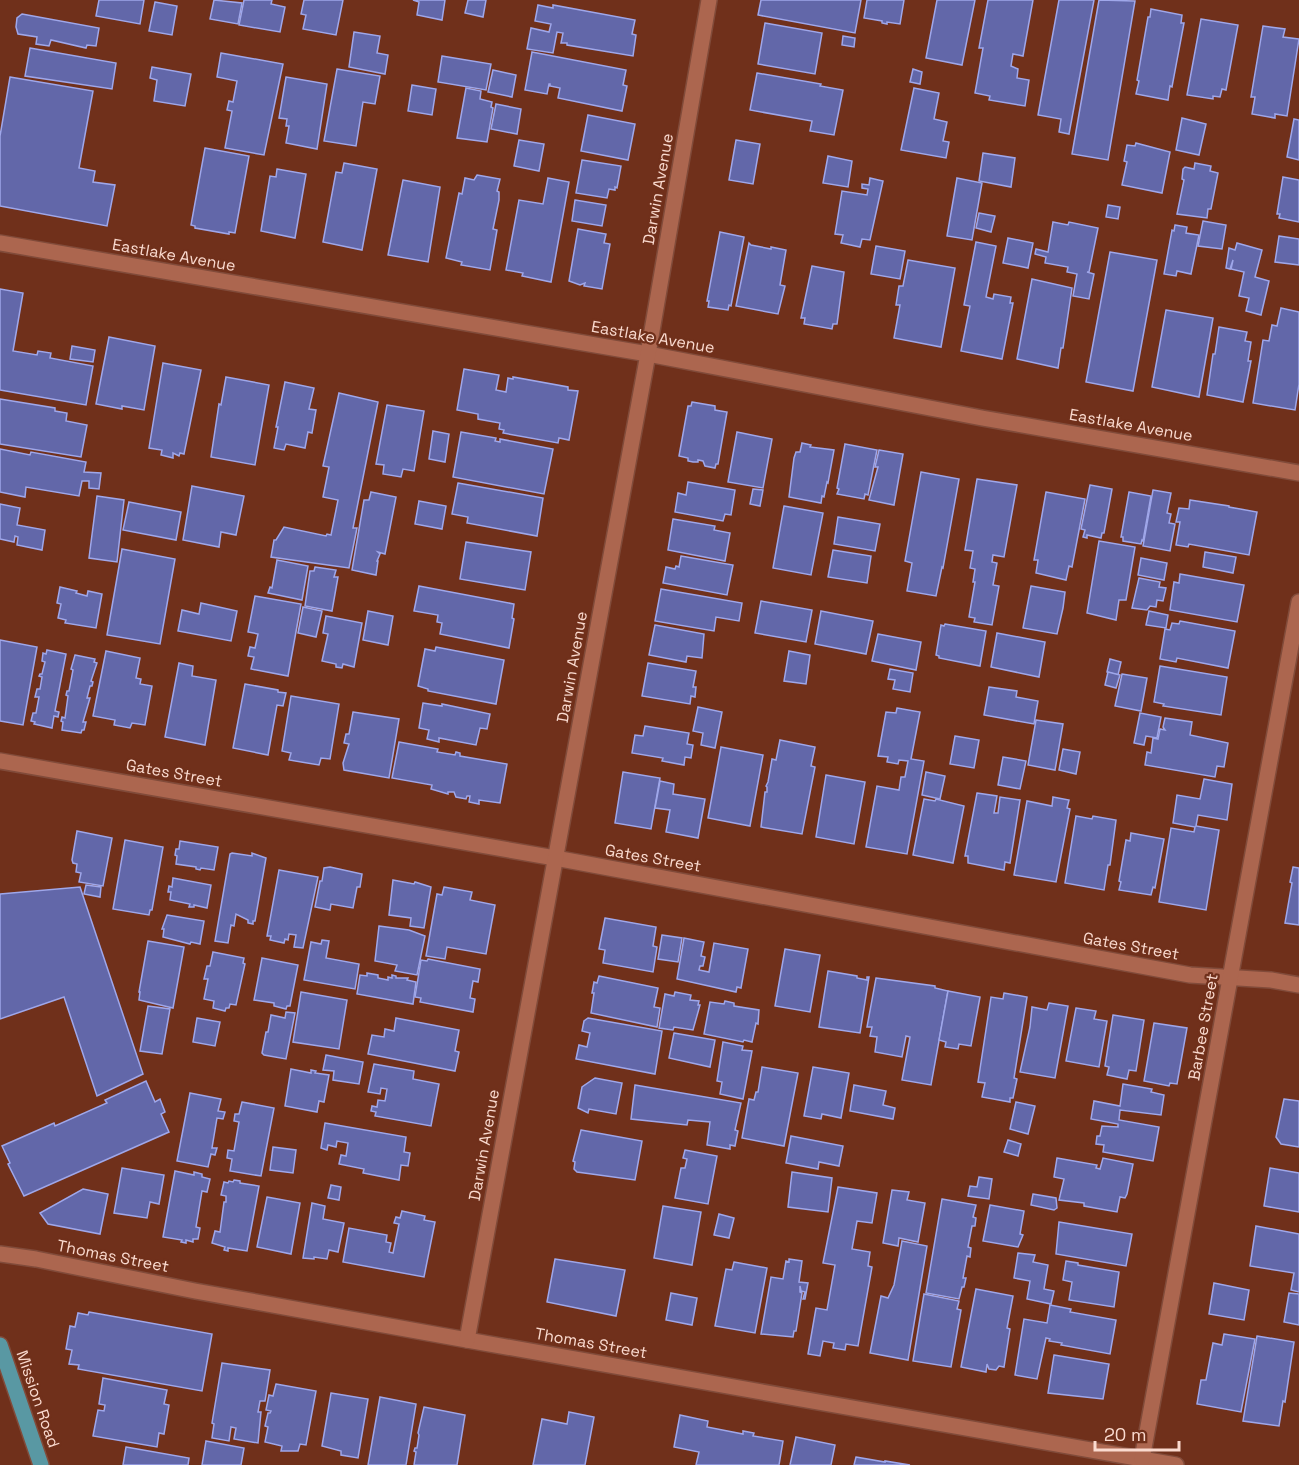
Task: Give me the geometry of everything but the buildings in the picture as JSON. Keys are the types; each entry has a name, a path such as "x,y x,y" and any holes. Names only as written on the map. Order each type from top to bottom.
{"main road":[{"name":"Mission Road","path":"0,1345 41,1465"}],"street":[{"name":"Darwin Avenue","path":"467,1340 648,354 709,0"},
{"name":"Eastlake Avenue","path":"0,243 648,354 982,418 1299,472"},
{"name":"Barbee Street","path":"1142,1459 1299,602"},
{"name":"Gates Street","path":"0,761 555,858 1190,975 1271,980 1299,985"},
{"name":"Thomas Street","path":"0,1254 467,1340 1176,1465"}]}
